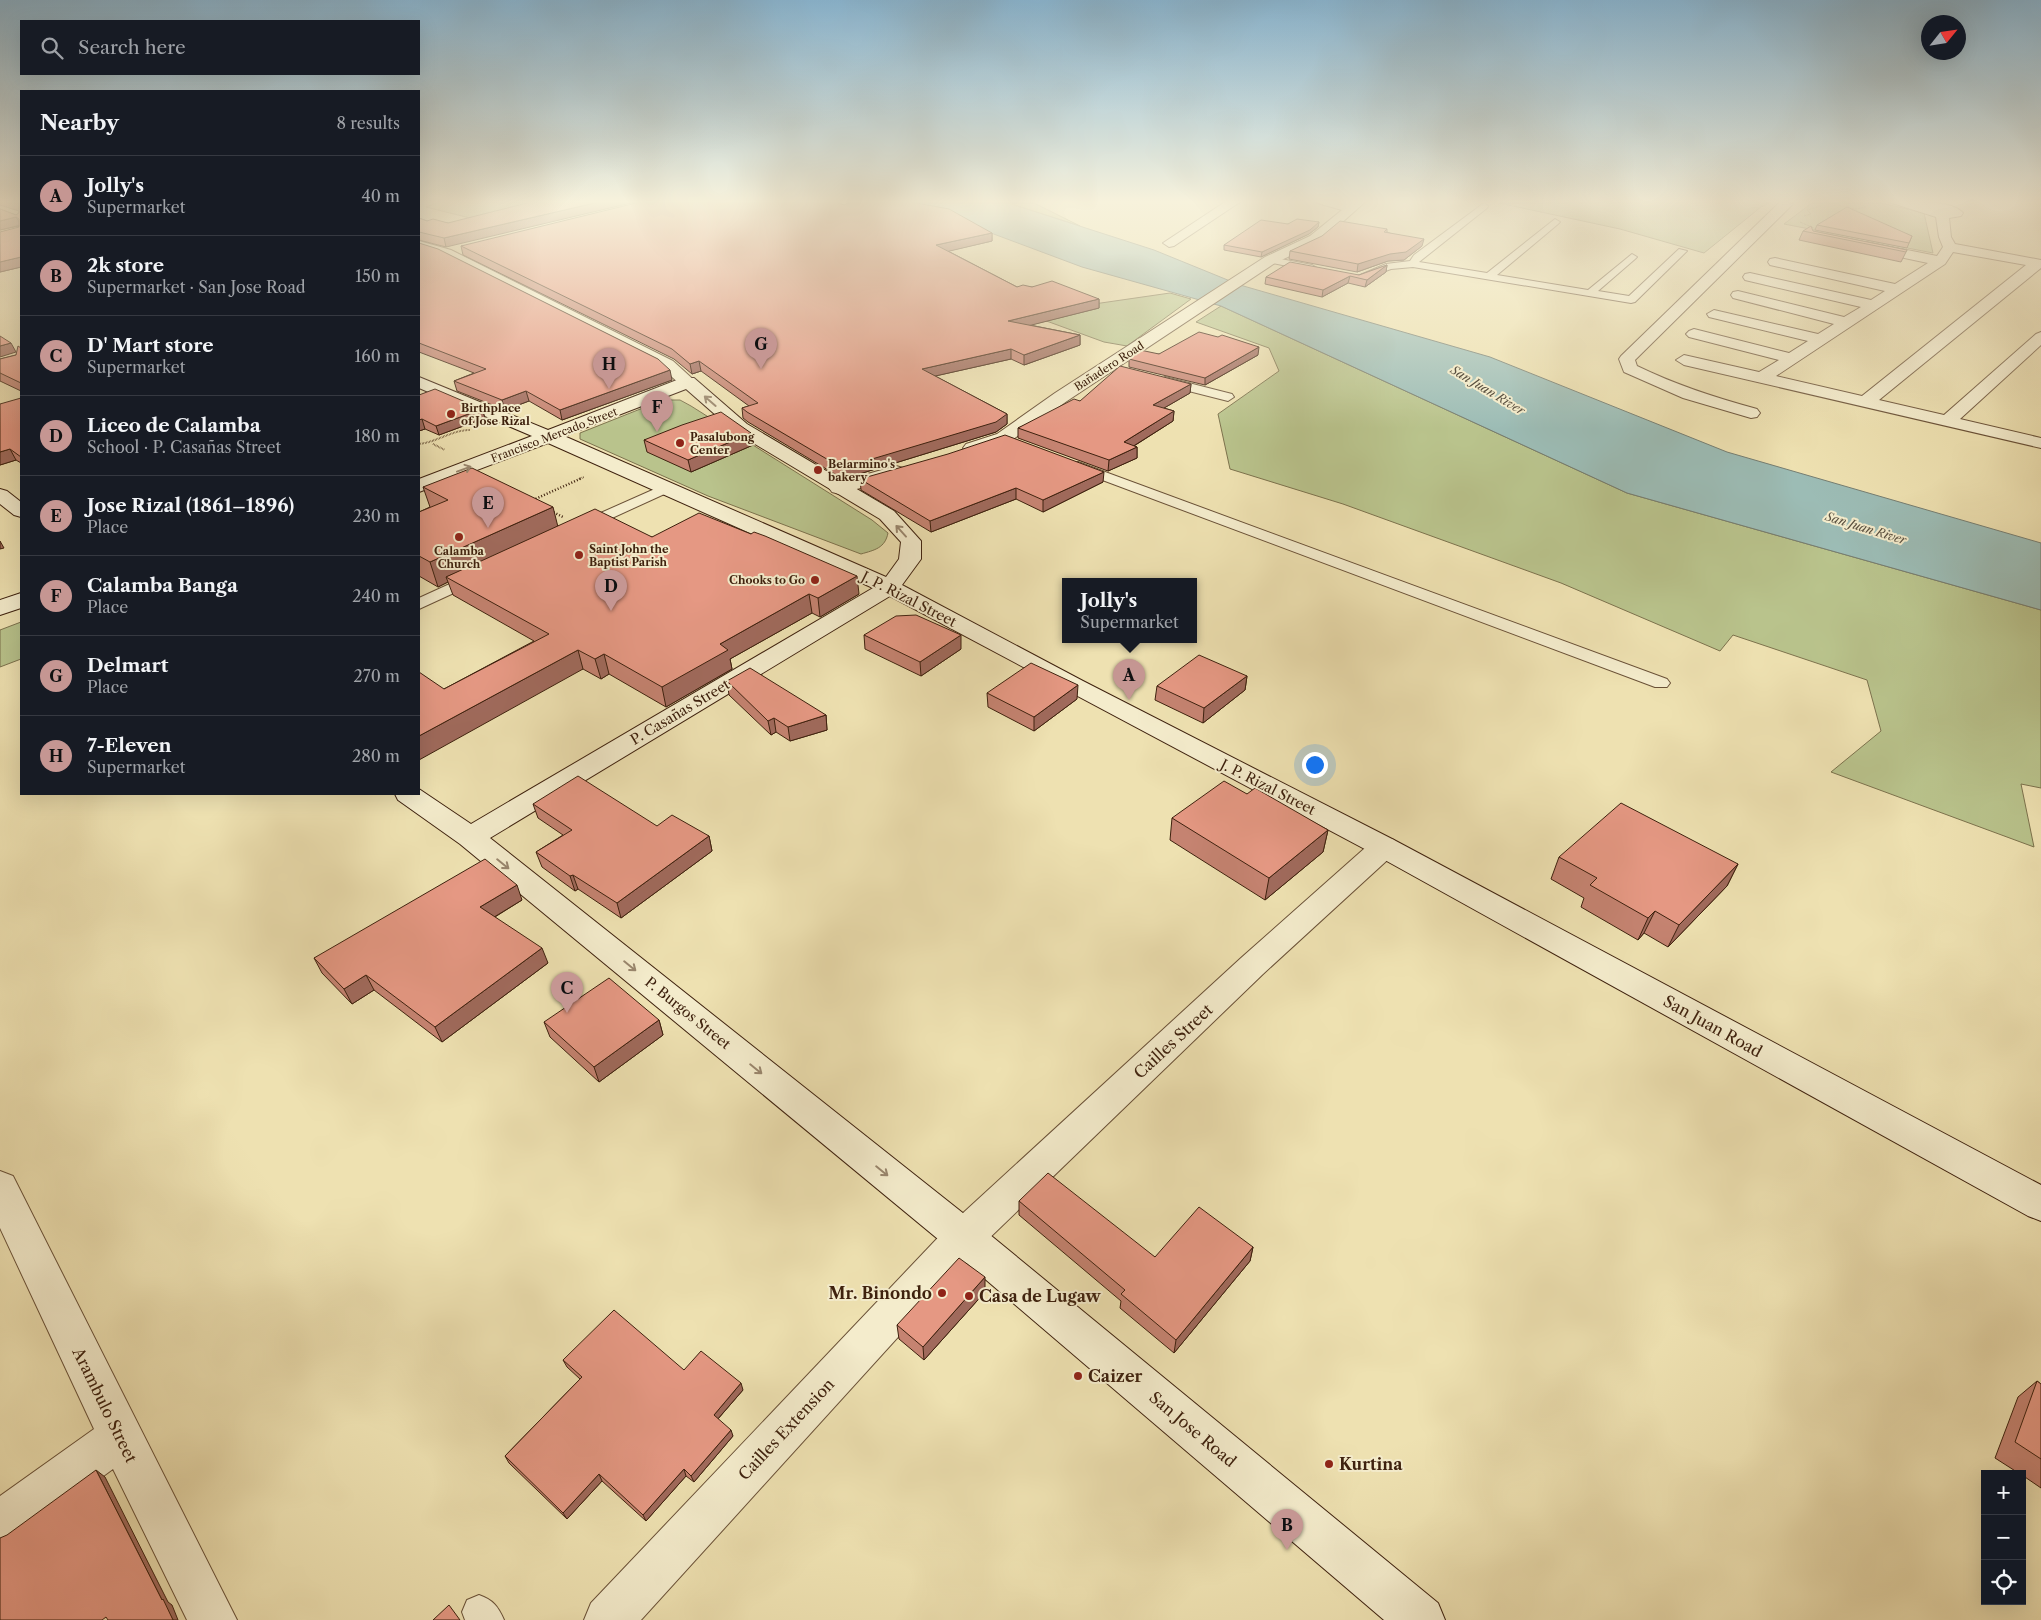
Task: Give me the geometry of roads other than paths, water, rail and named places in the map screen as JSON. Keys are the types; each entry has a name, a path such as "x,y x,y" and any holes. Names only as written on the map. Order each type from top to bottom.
{"street":[{"path":"494,278 668,364 741,428 887,515 911,541 910,559 890,587"},
{"name":"Bañadero Road","path":"959,453 1003,438 1107,366 1244,278"},
{"path":"1711,278 1627,359 1630,369 1641,375 1703,401 1751,413"},
{"path":"1753,278 1873,305"},
{"path":"1845,278 1897,289"},
{"path":"1762,378 1913,278"},
{"path":"1867,401 2022,278"},
{"path":"1738,295 1845,322"},
{"path":"1714,314 1819,339"},
{"path":"1694,334 1790,358"},
{"path":"1949,420 2041,337"},
{"path":"1684,360 2038,439"},
{"name":"J. P. Rizal Street","path":"420,382 550,437 890,587 1074,686 1384,847"},
{"name":"Francisco Mercado Street","path":"420,486 550,437 688,382"},
{"path":"839,488 914,467"},
{"path":"0,495 20,510"},
{"name":"P. Casañas Street","path":"470,837 890,587"},
{"path":"0,608 20,600"},
{"name":"P. Burgos Street","path":"409,795 470,837 964,1237"},
{"name":"San Juan Road","path":"1384,847 2041,1204"},
{"name":"Cailles Street","path":"964,1237 1252,966 1384,847"},
{"name":"Arambulo Street","path":"0,1188 120,1437 213,1620"},
{"name":"Cailles Extension","path":"608,1620 964,1237"},
{"name":"San Jose Road","path":"964,1237 1421,1620"},
{"path":"0,1524 120,1437"}],"lane":[{"path":"1492,278 1631,300 1654,278"},
{"path":"1590,293 1608,278"},
{"path":"1107,366 1126,371"},
{"path":"1154,378 1228,397"},
{"path":"1003,438 1022,445"},
{"path":"1068,462 1660,683"},
{"path":"578,529 666,488"},
{"path":"420,604 490,570"}],"water":[{"name":"San Juan River","path":"1120,278 1222,278 1240,285 1490,357 1727,452 2041,543 2041,610 1627,493 1221,306"}],"place":[{"name":"Delmart","path":"761,369"},
{"name":"7-Eleven","path":"609,389"},
{"name":"Birthplace of Jose Rizal","path":"451,414"},
{"name":"Calamba Banga","path":"657,432"},
{"name":"Pasalubong Center","path":"680,443"},
{"name":"Belarmino's bakery","path":"818,470"},
{"name":"Jose Rizal (1861–1896)","path":"488,528"},
{"name":"Calamba Church","path":"459,537"},
{"name":"Saint John the Baptist Parish","path":"579,555"},
{"name":"Chooks to Go","path":"815,580"},
{"name":"Liceo de Calamba","path":"611,611"},
{"name":"Jolly's","path":"1129,700"},
{"name":"D' Mart store","path":"567,1013"},
{"name":"Mr. Binondo","path":"942,1293"},
{"name":"Casa de Lugaw","path":"969,1296"},
{"name":"Caizer","path":"1078,1376"},
{"name":"Kurtina","path":"1329,1464"},
{"name":"2k store","path":"1287,1550"}]}
